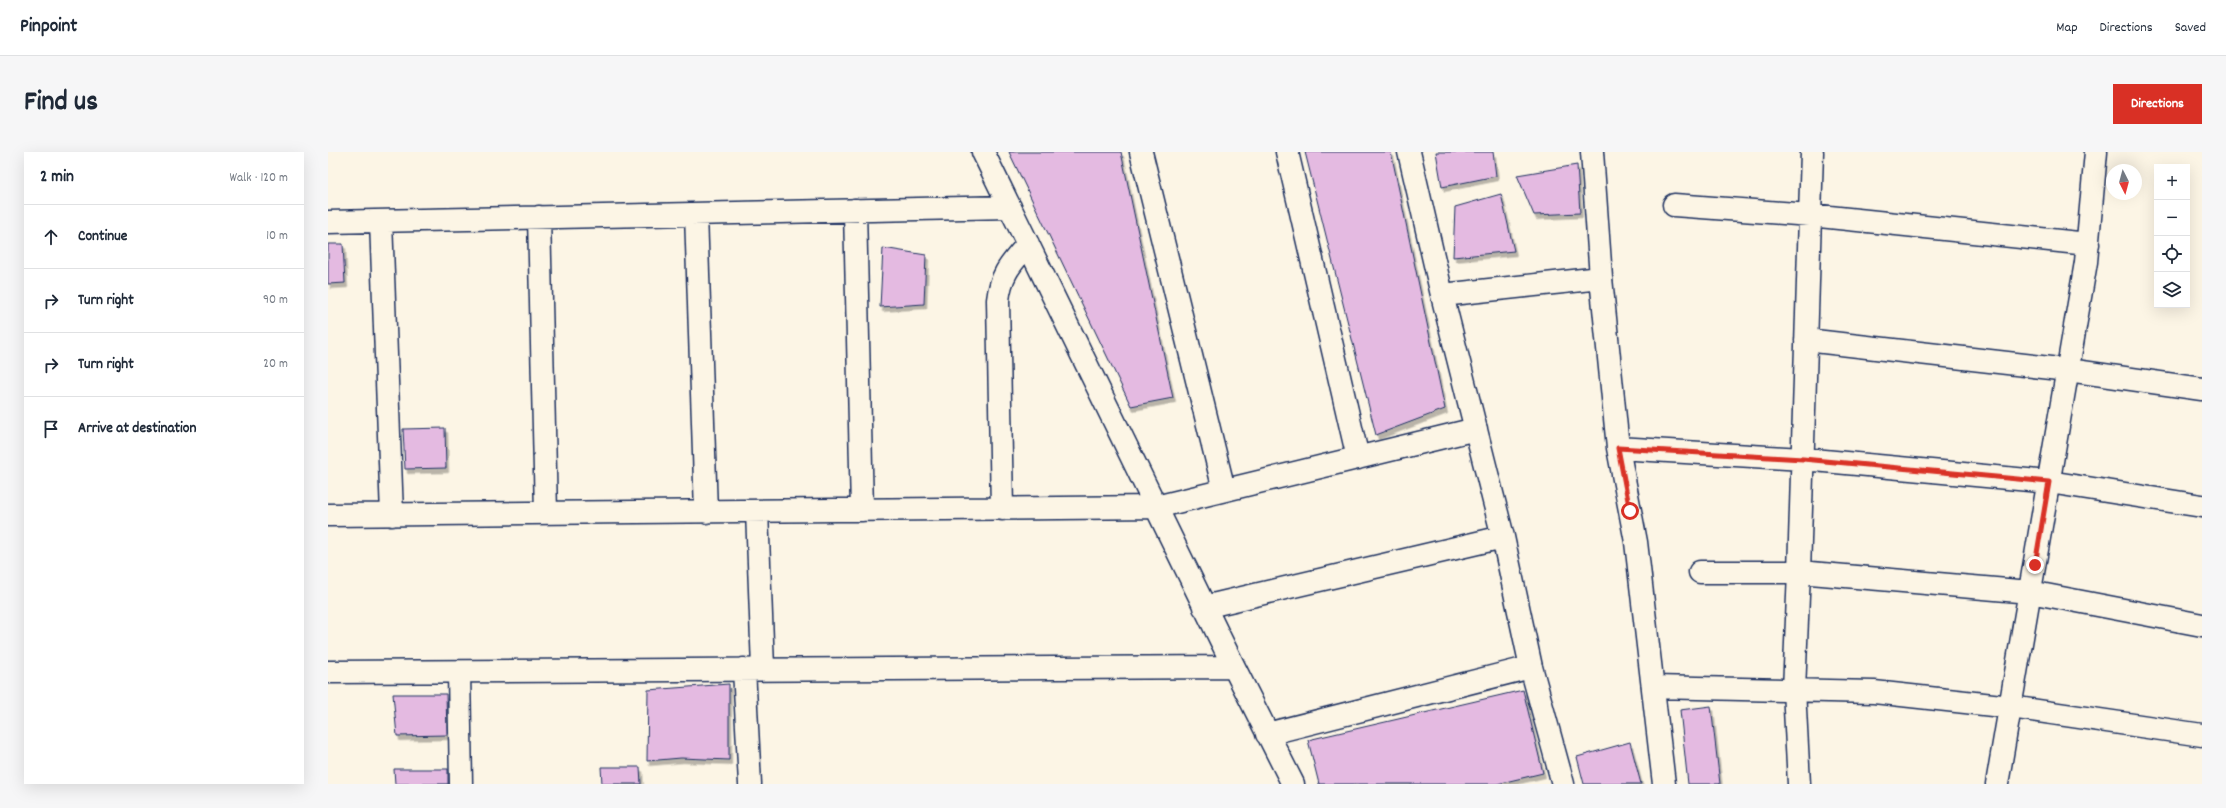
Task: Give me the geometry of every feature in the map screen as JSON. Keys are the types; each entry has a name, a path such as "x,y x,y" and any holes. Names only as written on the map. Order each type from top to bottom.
{"street":[{"path":"983,152 1204,607 1293,784"},
{"path":"1141,152 1224,490"},
{"path":"1287,152 1358,458"},
{"path":"1409,152 1442,295 1503,537 1531,667 1563,784 1560,784"},
{"path":"1592,152 1601,278 1618,448 1636,542 1654,687 1664,784"},
{"path":"1799,784 1794,690 1803,459 1812,152"},
{"path":"1997,784 2068,370 2088,244 2096,152"},
{"path":"1674,205 1810,215 2088,244"},
{"path":"328,222 1010,207"},
{"path":"855,210 862,510"},
{"path":"696,214 706,512"},
{"path":"539,217 546,513"},
{"path":"381,221 392,515"},
{"path":"1002,509 998,300 1000,284 1005,271 1028,244"},
{"path":"1442,295 1601,278"},
{"path":"1806,340 2068,370 2202,389"},
{"path":"328,515 1156,507 1476,429"},
{"path":"1618,448 1803,459 2049,482 2202,506"},
{"path":"750,784 754,669 756,511"},
{"path":"1204,607 1503,537"},
{"path":"1700,572 1799,572 2030,592 2202,625"},
{"path":"328,672 1234,667"},
{"path":"1268,734 1531,667"},
{"path":"459,672 461,784"},
{"path":"1654,687 1874,692 2011,707 2202,735"}],"building":[{"path":"1009,152 1121,152 1173,398 1131,406"},
{"path":"1305,152 1391,152 1445,409 1376,435"},
{"path":"1436,152 1493,152 1496,176 1442,187"},
{"path":"1577,165 1580,213 1534,215 1517,175"},
{"path":"1501,194 1514,251 1453,257 1455,207"},
{"path":"328,244 343,244 345,283 328,284"},
{"path":"883,248 926,255 924,304 880,307"},
{"path":"445,428 446,468 405,469 403,429"},
{"path":"729,684 729,760 681,758 647,761 648,690"},
{"path":"1523,690 1543,773 1497,784 1319,784 1308,740"},
{"path":"393,694 446,694 447,735 397,736"},
{"path":"1711,706 1720,784 1688,784 1680,710"},
{"path":"1630,742 1641,784 1584,784 1577,757"},
{"path":"601,767 640,767 641,784 602,784"},
{"path":"394,769 448,769 448,784 395,784"}],"route":[{"path":"1630,511 1618,448 1803,459 2049,482 2035,565"}]}
